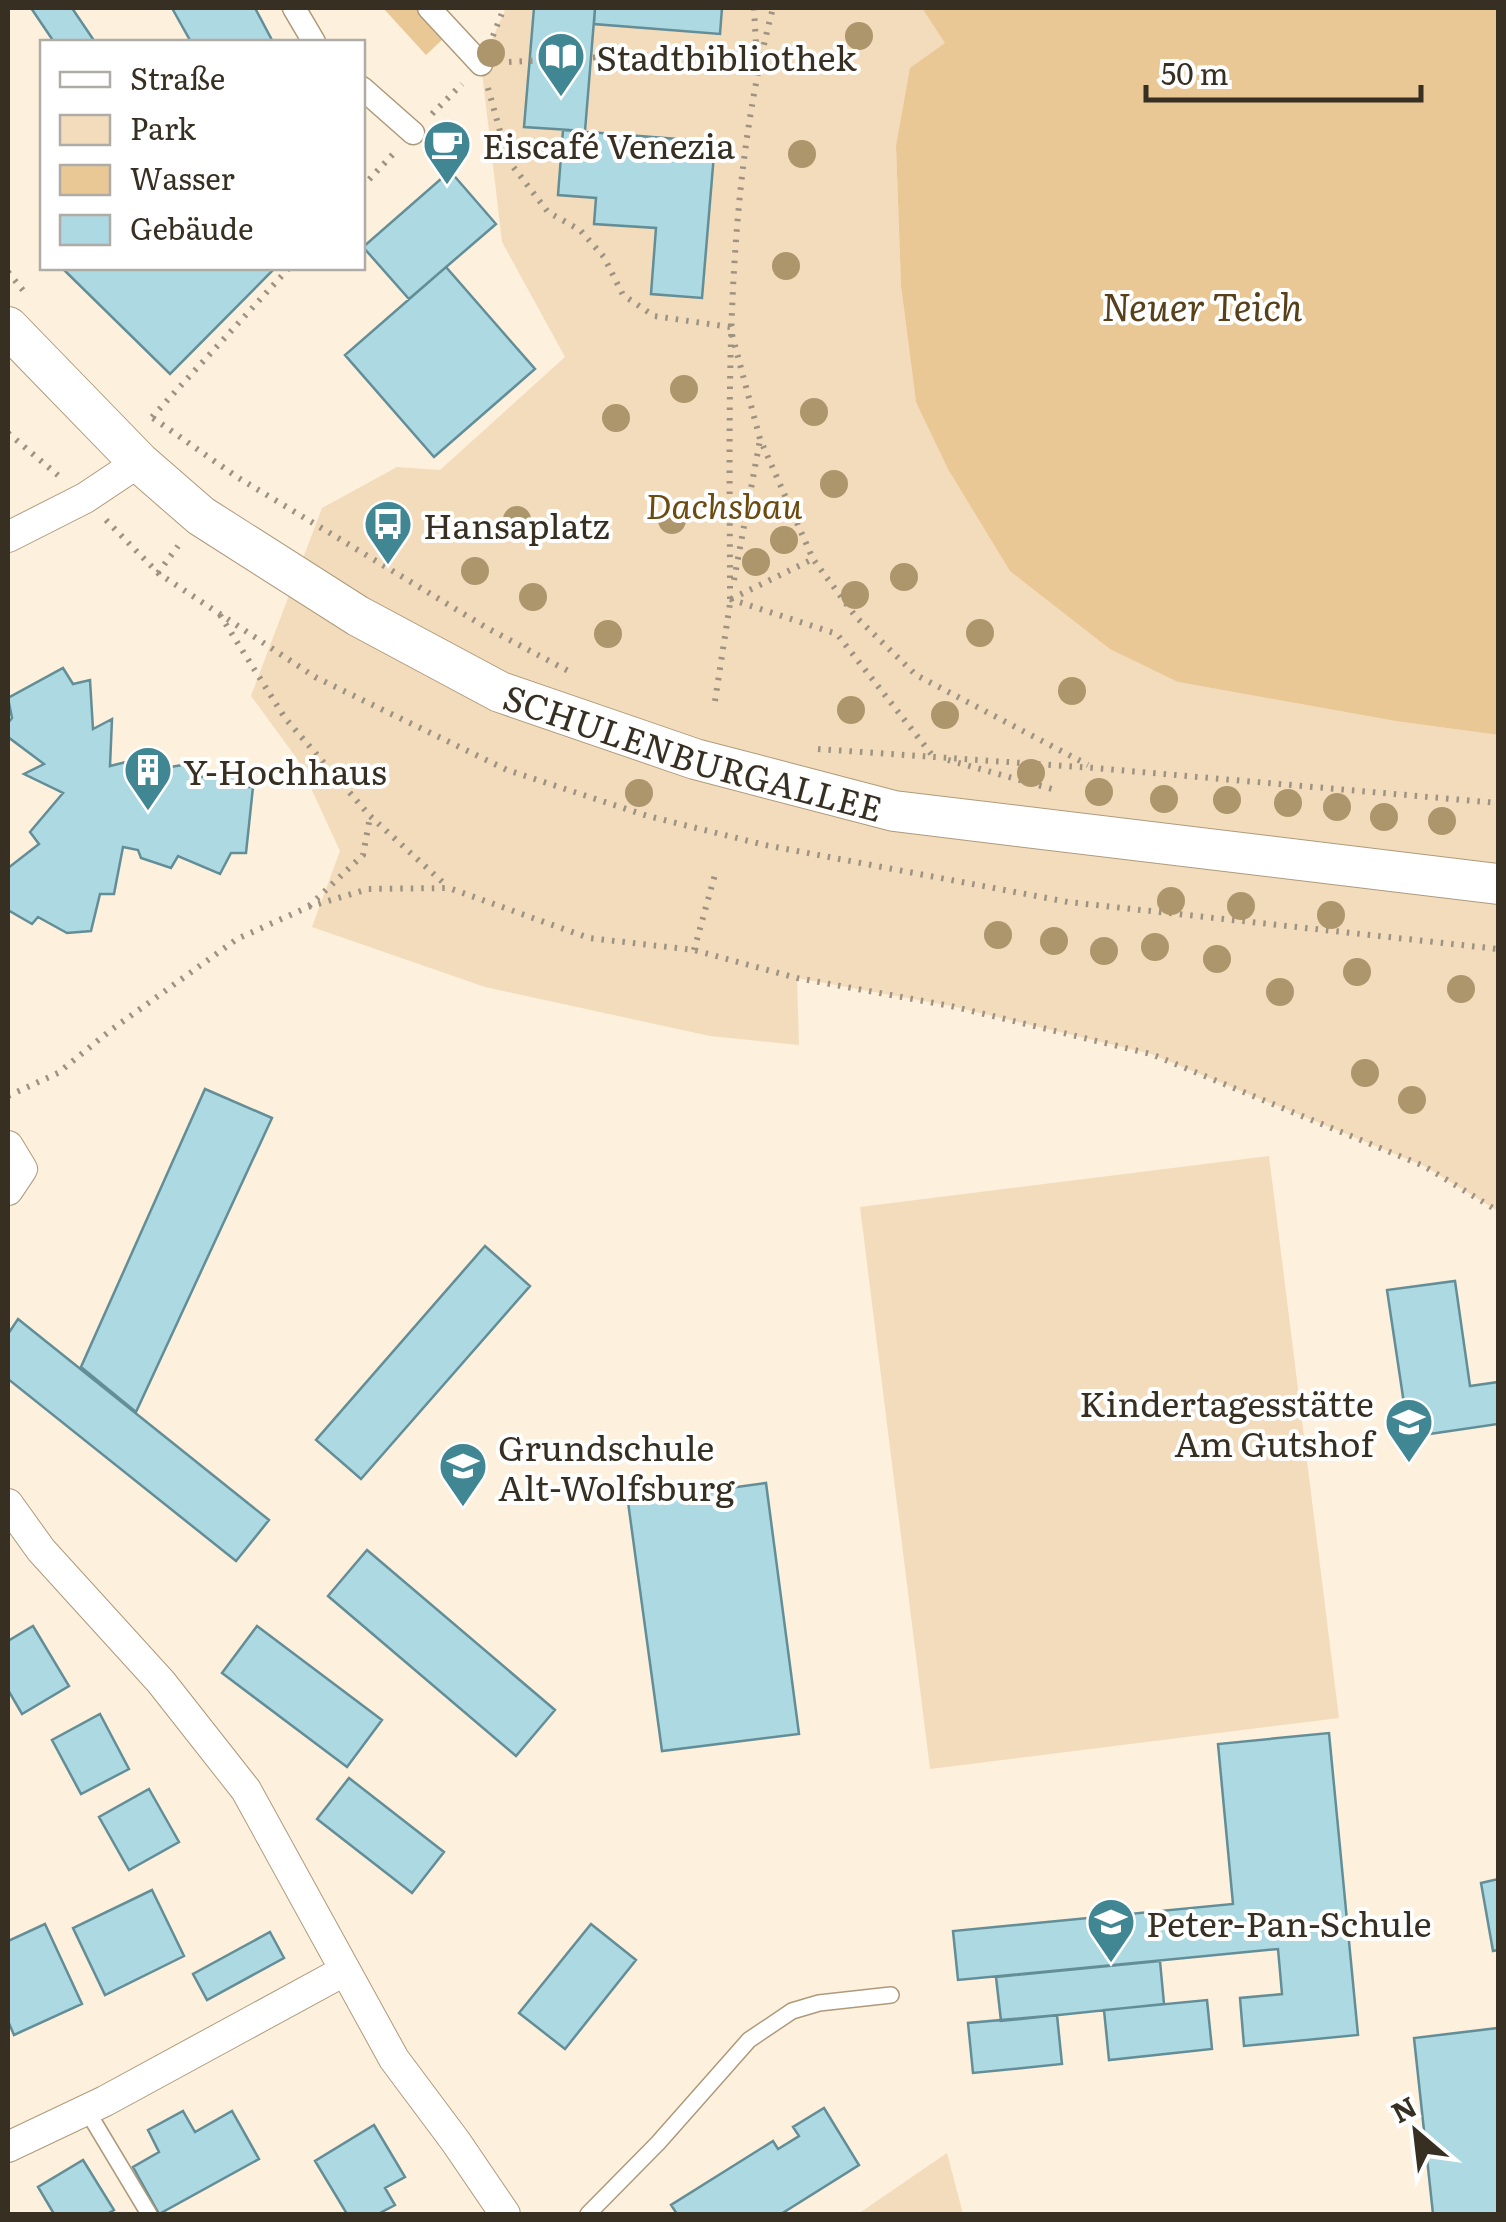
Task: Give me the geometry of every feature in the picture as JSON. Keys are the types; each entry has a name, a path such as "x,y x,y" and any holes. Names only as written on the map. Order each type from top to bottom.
{"street":[{"path":"294,8 313,40"},
{"path":"429,8 482,64"},
{"path":"365,91 413,133"},
{"name":"SCHULENBURGALLEE","path":"8,327 139,462 201,516 358,616 500,692 694,759 894,811 1498,884"},
{"path":"8,537 85,498 139,462"},
{"path":"8,1504 41,1550 161,1682 246,1790 394,2059 505,2214"},
{"path":"8,2147 344,1971"}],"lane":[{"path":"588,2214 658,2144 749,2040 792,2011 891,1994"},
{"path":"86,2109 149,2214"}],"path":[{"path":"365,185 482,64 504,8"},
{"path":"754,8 757,69"},
{"path":"730,599 730,327 750,104 773,8"},
{"path":"482,64 643,55 757,69"},
{"path":"499,124 508,160 548,212 580,230 604,257 623,295 654,316 730,327"},
{"path":"287,270 152,416 237,477 488,628 580,676"},
{"path":"730,327 760,439 813,560 856,617 916,675 1094,768"},
{"path":"714,701 760,439"},
{"path":"730,599 813,560"},
{"path":"730,599 837,634 932,756"},
{"path":"219,613 285,718 370,816 449,888"},
{"path":"814,748 1498,804"},
{"path":"308,907 363,856 370,816"},
{"path":"694,950 716,871"},
{"path":"8,1096 58,1073 237,939 308,907 368,889 449,888 588,938 694,950 797,978 951,1006 1151,1054 1424,1166 1498,1211"}],"green space":[{"name":"Dachsbau","path":"506,8 922,8 946,44 896,146 901,286 916,401 1178,682 1395,721 1498,735 1498,1211 1424,1166 1151,1054 951,1006 797,978 799,1045 710,1036 485,987 312,927 340,851 298,760 251,696 322,508 397,467 440,470 565,357 502,242 481,64"},
{"path":"1269,1156 1339,1718 930,1769 860,1207"},
{"path":"947,2153 963,2214 858,2214"}],"water":[{"path":"386,8 418,8 445,37 426,55"},
{"name":"Neuer Teich","path":"922,8 1498,8 1498,735 1395,721 1178,682 1110,649 1010,571 948,469 916,402 901,286 896,146 910,68 945,43"}],"building":[{"path":"31,8 72,8 94,40 53,40"},
{"path":"172,8 255,8 272,40 190,40"},
{"path":"534,8 595,8 585,131 524,127"},
{"path":"595,8 722,8 720,34 594,24"},
{"path":"563,130 715,142 702,298 651,294 656,228 594,224 596,198 558,195"},
{"path":"450,171 496,224 409,299 365,245"},
{"path":"446,267 535,369 434,457 345,355"},
{"path":"64,270 273,270 170,374"},
{"name":"Y-Hochhaus","path":"63,668 73,684 90,680 93,729 112,719 110,766 153,755 153,770 194,763 197,778 241,768 246,787 253,787 246,853 231,853 220,874 178,856 171,868 141,858 138,850 123,847 114,894 100,894 91,931 67,933 38,917 32,924 8,910 8,868 39,844 30,832 63,793 24,774 44,764 8,737 12,718 8,698"},
{"path":"205,1089 272,1118 136,1412 81,1367"},
{"path":"485,1246 530,1286 361,1479 316,1440"},
{"path":"1455,1281 1470,1386 1498,1382 1498,1424 1409,1437 1387,1290"},
{"path":"18,1319 269,1520 236,1561 8,1379 8,1334"},
{"path":"766,1483 799,1734 662,1751 628,1502"},
{"path":"367,1550 555,1710 516,1756 328,1596"},
{"path":"33,1626 69,1686 22,1714 8,1690 8,1641"},
{"path":"257,1626 382,1720 347,1767 222,1673"},
{"path":"100,1714 129,1769 81,1794 52,1740"},
{"path":"1329,1733 1358,2035 1244,2046 1240,1998 1282,1994 1278,1949 958,1980 953,1931 1233,1904 1218,1744"},
{"path":"349,1778 444,1852 412,1893 317,1819"},
{"path":"149,1789 179,1842 129,1870 99,1817"},
{"path":"1498,1879 1498,1950 1493,1951 1481,1883"},
{"path":"152,1890 184,1956 105,1995 73,1928"},
{"path":"45,1924 82,2004 14,2035 8,2021 8,1941"},
{"path":"591,1924 636,1960 565,2049 519,2013"},
{"path":"270,1932 284,1958 207,2000 193,1974"},
{"path":"1160,1961 1164,2004 1001,2021 996,1977"},
{"path":"1207,2000 1212,2049 1109,2060 1104,2010"},
{"path":"1057,2015 1062,2064 973,2073 968,2023"},
{"path":"1498,2028 1498,2214 1433,2214 1414,2038"},
{"path":"824,2108 859,2165 781,2214 677,2214 671,2205 773,2141 778,2149 799,2136 793,2127"},
{"path":"183,2111 195,2132 232,2111 259,2159 159,2214 133,2167 159,2152 148,2130"},
{"path":"374,2125 405,2177 385,2188 395,2205 378,2214 347,2214 315,2161"},
{"path":"83,2160 114,2210 107,2214 54,2214 38,2187"}],"place":[{"name":"Stadtbibliothek","path":"561,98"},
{"name":"Eiscafé Venezia","path":"447,186"},
{"name":"Hansaplatz","path":"388,566"},
{"name":"Y-Hochhaus","path":"148,812"},
{"name":"Kindertagesstätte Am Gutshof","path":"1409,1464"},
{"name":"Grundschule Alt-Wolfsburg","path":"463,1508"},
{"name":"Peter-Pan-Schule","path":"1111,1964"}]}
